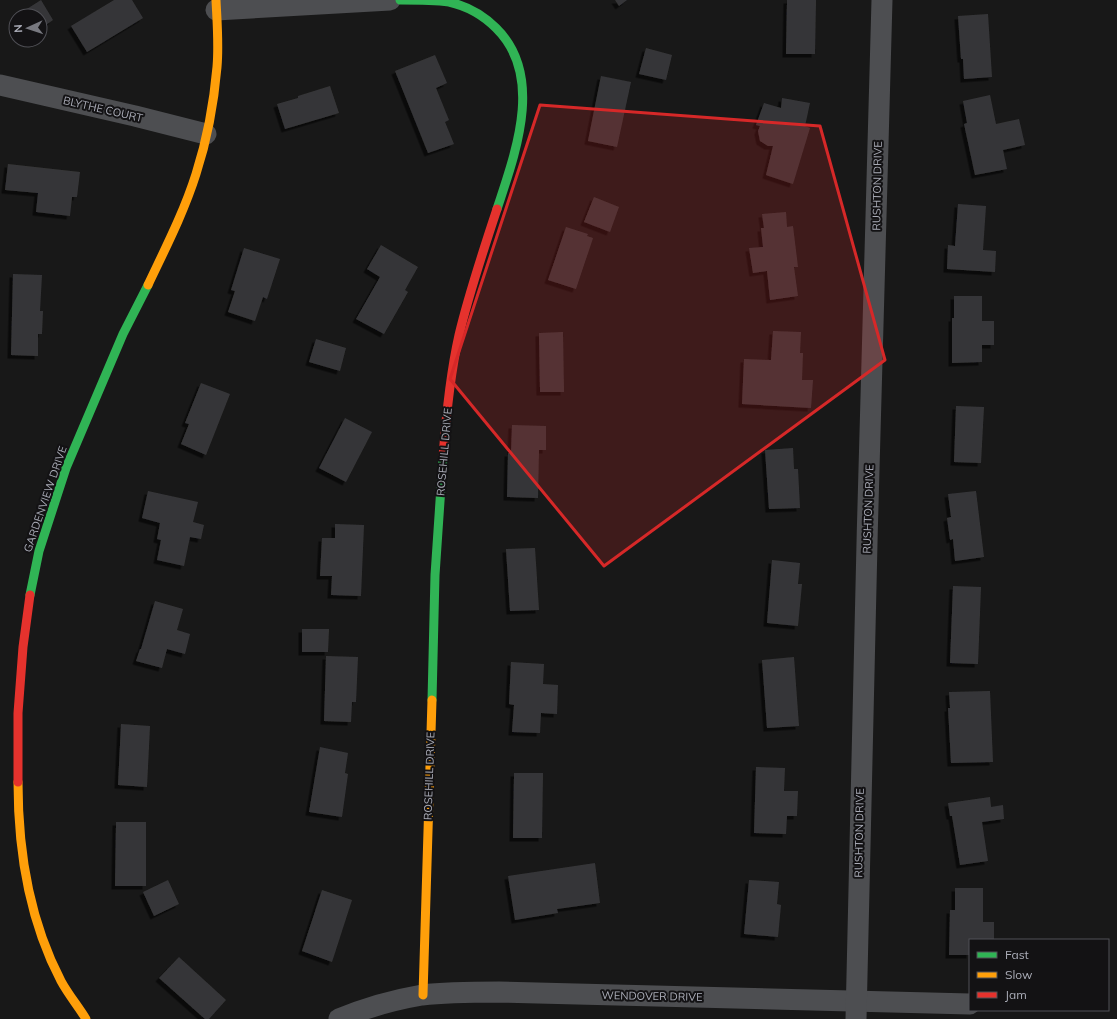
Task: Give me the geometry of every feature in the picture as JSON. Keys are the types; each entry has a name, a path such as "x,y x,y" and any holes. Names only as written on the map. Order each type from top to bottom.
{"street":[{"path":"216,5 390,0"},
{"name":"ROSEHILL DRIVE","path":"400,0 450,3 468,9 484,18 495,28 511,48 520,74 522,88 521,122 512,162 470,296 456,351 450,384 442,453 433,599 434,639 423,995"},
{"name":"RUSHTON DRIVE","path":"856,1010 861,736 872,410 882,0"},
{"name":"GARDENVIEW DRIVE","path":"86,1019 61,981 42,938 28,892 19,826 18,798 18,712 23,648 32,583 39,551 66,468 123,334 147,288 182,210 196,174 206,134 217,67 218,32 216,5"},
{"name":"BLYTHE COURT","path":"0,85 136,116 206,134"},
{"name":"WENDOVER DRIVE","path":"338,1019 393,1001 423,995 499,992 856,1010 969,1004"}],"highlighted area":[{"path":"540,105 820,126 885,360 604,566 450,379"}],"building":[{"path":"41,0 46,8 28,8"},
{"path":"114,0 132,0 143,18 87,52 71,26"},
{"path":"615,0 627,0 619,6"},
{"path":"787,0 816,0 815,54 786,54"},
{"path":"48,12 53,20 48,23"},
{"path":"988,14 992,77 964,79 958,16"},
{"path":"646,48 672,55 666,80 639,74"},
{"path":"435,55 447,83 436,88 449,120 445,122 454,144 428,153 395,71"},
{"path":"601,76 631,82 617,147 588,141"},
{"path":"330,86 339,113 285,129 277,104"},
{"path":"990,95 996,124 1019,119 1025,145 1003,150 1007,169 975,175 964,124 967,123 963,101"},
{"path":"782,98 810,103 805,126 810,128 793,184 766,175 773,146 768,146 760,141 758,131 760,126 756,125 764,103 781,108"},
{"path":"8,164 80,172 77,197 72,197 70,216 36,212 38,193 5,190"},
{"path":"594,197 619,207 610,232 584,222"},
{"path":"958,204 986,206 983,250 996,251 995,272 947,269 948,245 955,246"},
{"path":"786,212 787,227 793,226 798,267 794,267 798,296 770,300 767,271 753,273 749,248 763,247 761,228 764,228 762,214"},
{"path":"566,227 588,234 587,236 593,238 576,289 548,280"},
{"path":"381,245 418,267 405,290 408,292 384,334 356,319 380,277 367,269"},
{"path":"244,248 280,259 267,299 263,297 255,321 228,312 235,291 231,290"},
{"path":"13,274 42,275 40,311 43,311 42,334 38,334 38,356 11,355"},
{"path":"954,296 982,296 982,321 994,321 994,345 982,345 982,362 952,363 952,318 954,318"},
{"path":"773,331 801,332 800,353 803,353 802,380 813,380 811,408 742,404 744,359 771,360"},
{"path":"563,332 564,392 540,392 539,333"},
{"path":"316,339 346,348 340,371 309,362"},
{"path":"201,383 230,394 206,455 181,444 189,424 185,423"},
{"path":"956,406 984,407 981,463 954,462"},
{"path":"345,418 372,432 346,482 319,468"},
{"path":"512,425 546,426 546,450 539,450 538,498 507,497 508,453 511,453"},
{"path":"793,448 794,469 798,469 800,508 769,509 765,450"},
{"path":"148,491 198,502 193,522 204,525 201,539 190,537 184,566 157,560 161,540 157,539 160,523 142,518"},
{"path":"976,491 984,557 955,561 953,539 950,540 947,518 951,517 948,494"},
{"path":"335,524 364,525 361,596 331,595 332,576 320,576 322,538 335,538"},
{"path":"535,548 539,610 510,611 506,549"},
{"path":"772,560 800,563 798,584 802,584 798,626 767,623"},
{"path":"953,586 981,587 978,664 950,663"},
{"path":"155,601 183,609 177,630 190,634 185,654 167,649 162,668 136,661"},
{"path":"302,629 329,629 328,652 302,652"},
{"path":"326,656 358,657 356,702 352,702 351,722 324,721"},
{"path":"794,657 799,726 767,728 762,660"},
{"path":"511,662 544,664 543,684 558,685 557,714 541,713 540,733 512,732 514,705 509,704"},
{"path":"990,691 993,762 951,763 948,708 950,708 949,692"},
{"path":"121,724 150,726 147,787 118,785"},
{"path":"320,747 348,753 345,773 348,774 342,817 309,812"},
{"path":"756,767 785,768 784,791 798,791 797,816 787,816 786,834 754,833"},
{"path":"514,773 543,773 542,838 513,838"},
{"path":"990,797 991,807 1003,805 1004,819 982,822 988,861 960,865 952,816 950,816 948,803"},
{"path":"116,822 146,822 146,886 115,886"},
{"path":"595,863 600,903 557,909 558,913 515,920 508,876"},
{"path":"168,880 179,904 154,916 143,892"},
{"path":"749,880 779,882 777,904 781,905 778,937 744,934"},
{"path":"955,888 983,888 983,922 994,922 994,939 969,939 969,955 949,955 950,910 955,910"},
{"path":"322,890 352,900 332,962 302,951"},
{"path":"179,957 226,1000 209,1019 205,1019 159,978"}],"traffic: fast":[{"path":"400,0 431,0 449,2 468,9 491,23 511,47 519,69 523,92 522,116 518,140 497,209"},
{"path":"30,595 39,551 66,468 123,334 148,285"},
{"path":"432,700 435,575 443,457"}],"traffic: slow":[{"path":"148,285 186,202 204,148 212,107 217,67 218,41 216,0"},
{"path":"423,995 432,700"},
{"path":"18,782 20,833 23,859 33,909 50,958 61,981 86,1019"}],"traffic: jam":[{"path":"443,457 453,365 459,335 481,256 497,209"},
{"path":"18,782 18,713 23,647 30,595"}]}
